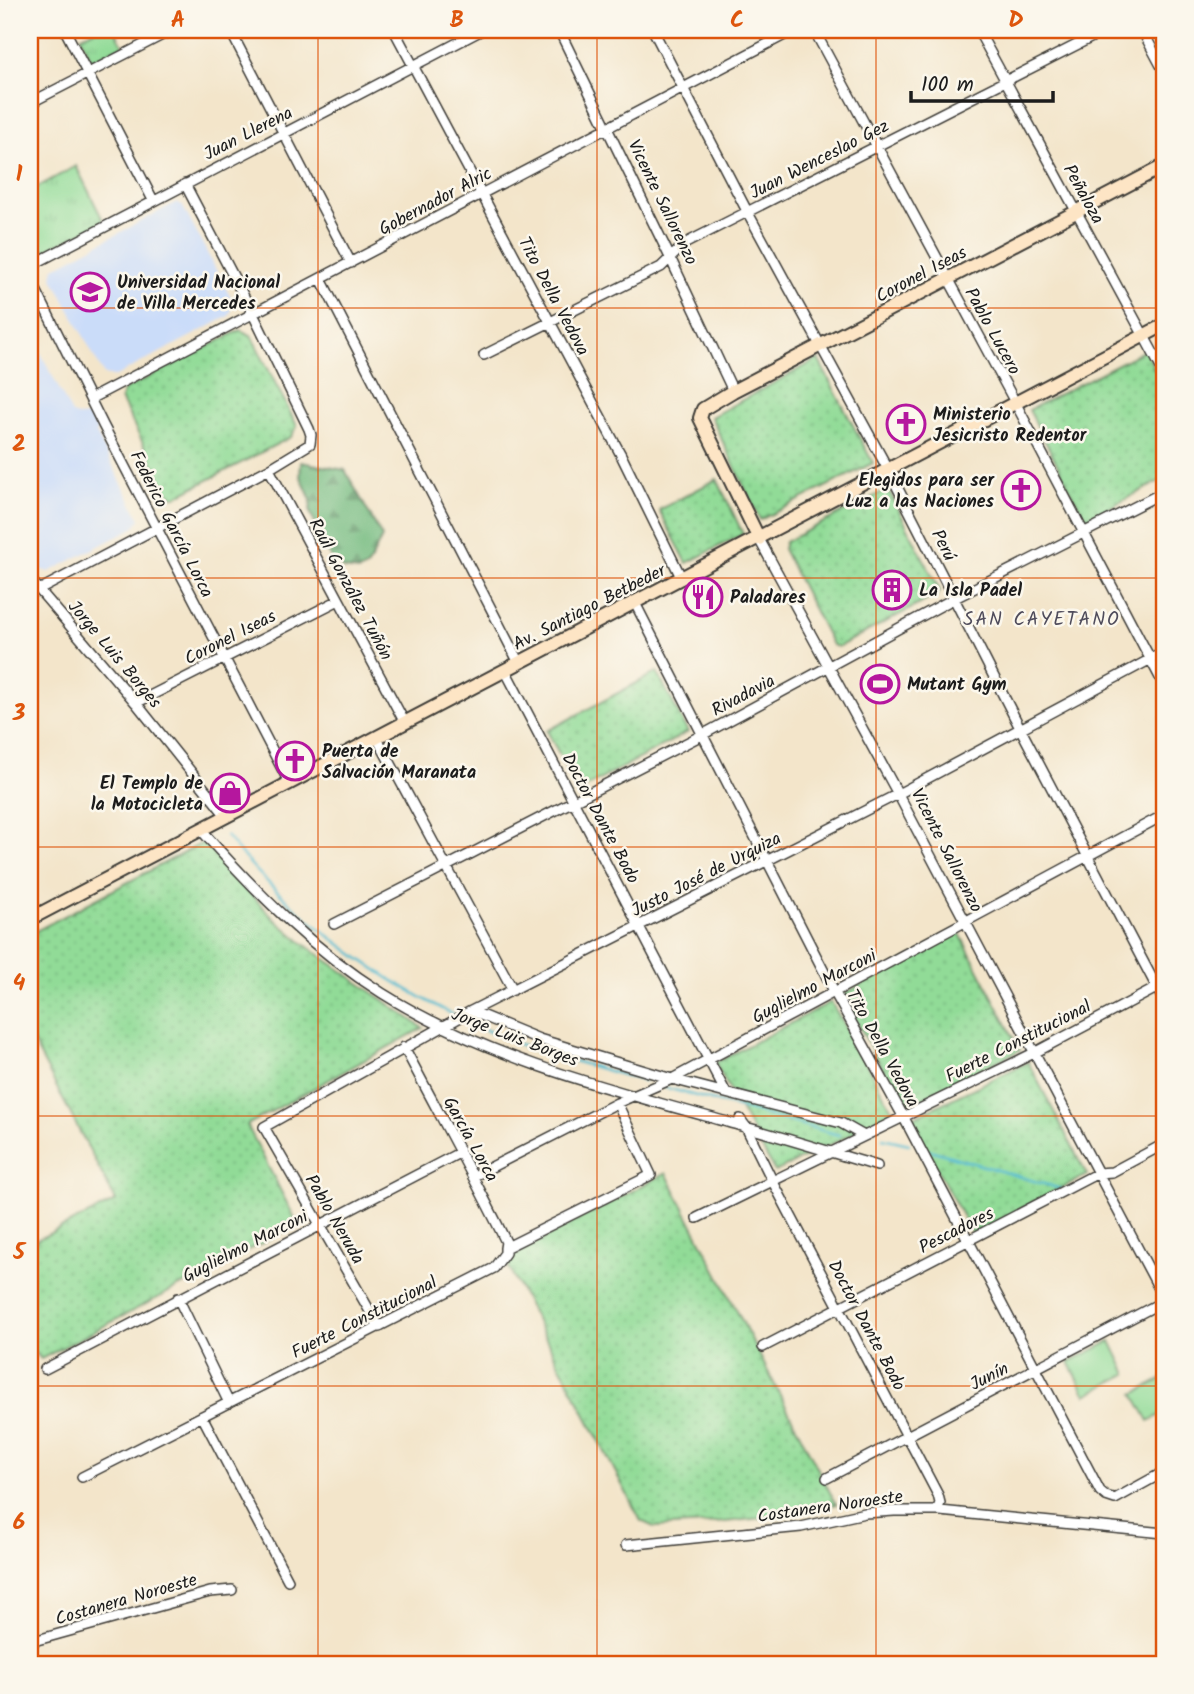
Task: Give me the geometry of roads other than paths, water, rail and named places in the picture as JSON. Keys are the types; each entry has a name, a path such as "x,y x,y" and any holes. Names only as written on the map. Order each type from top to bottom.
{"main road":[{"name":"Coronel Iseas","path":"700,418 703,409 733,391 1164,166"},
{"name":"Av. Santiago Betbeder","path":"30,919 1164,325"},
{"name":"Vicente Sallorenzo","path":"700,418 759,539"}],"street":[{"path":"65,30 153,200"},
{"path":"30,103 172,30"},
{"path":"230,30 351,263"},
{"name":"Tito Della Vedova","path":"394,30 620,453 682,579"},
{"name":"Juan Llerena","path":"30,266 482,30"},
{"name":"Vicente Sallorenzo","path":"559,30 733,391"},
{"name":"Perú","path":"653,30 748,213 889,471 1020,728 1161,986 1164,1001"},
{"name":"Gobernador Alric","path":"90,398 794,30"},
{"name":"Pablo Lucero","path":"814,30 1164,685"},
{"name":"Peñaloza","path":"978,30 1164,373"},
{"name":"Juan Wenceslao Gez","path":"484,355 661,267 686,243 1106,30"},
{"path":"1142,30 1164,71"},
{"path":"39,590 269,469 310,444 311,435 253,314 185,184"},
{"name":"Federico García Lorca","path":"30,278 156,529 290,784"},
{"path":"321,279 519,663"},
{"name":"Raúl González Tuñón","path":"269,469 405,723"},
{"name":"Rivadavia","path":"334,924 702,735 953,599 1164,492"},
{"name":"Vicente Sallorenzo","path":"759,539 898,794 1164,1300"},
{"name":"Jorge Luis Borges","path":"30,579 136,703 227,817"},
{"name":"Coronel Iseas","path":"136,703 339,600"},
{"name":"Tito Della Vedova","path":"635,603 835,993 903,1116 1100,1491 1115,1499 1164,1472"},
{"name":"Justo José de Urquiza","path":"264,1127 471,1011 898,794 1164,652"},
{"name":"Doctor Dante Bodo","path":"505,670 726,1093"},
{"path":"377,738 513,990"},
{"name":"Guglielmo Marconi","path":"474,1176 617,1103 672,1079 1164,815"},
{"name":"Jorge Luis Borges","path":"201,830 256,892 332,958 382,993 442,1027 525,1060 634,1097 746,1127 877,1167"},
{"name":"Fuerte Constitucional","path":"697,1218 1034,1053 1161,986"},
{"name":"Jorge Luis Borges","path":"471,1011 539,1039 672,1079 841,1123 864,1136"},
{"name":"García Lorca","path":"404,1047 459,1153 474,1176 506,1242 506,1248"},
{"name":"Fuerte Constitucional","path":"82,1477 494,1268 506,1248 651,1175 617,1103"},
{"name":"Doctor Dante Bodo","path":"740,1119 939,1495 937,1511"},
{"name":"Pablo Neruda","path":"264,1127 379,1327"},
{"name":"Pescadores","path":"763,1348 1098,1174 1112,1172 1164,1144"},
{"name":"Guglielmo Marconi","path":"46,1369 459,1153"},
{"path":"178,1298 229,1403"},
{"name":"Junín","path":"827,1478 1164,1300"},
{"path":"202,1416 288,1580"},
{"name":"Costanera Noroeste","path":"626,1545 801,1527 865,1513 894,1510 937,1511 1164,1532"},
{"name":"Costanera Noroeste","path":"30,1642 209,1592 232,1590"}],"waterway":[{"path":"226,836 274,889 329,936 389,978 452,1014"},
{"path":"469,1023 531,1049 644,1081"},
{"path":"663,1087 839,1135"},
{"path":"883,1138 909,1144"},
{"path":"930,1150 1061,1189"}],"place":[{"name":"Universidad Nacional de Villa Mercedes","path":"90,292"},
{"name":"Ministerio Jesicristo Redentor","path":"906,424"},
{"name":"Elegidos para ser Luz a las Naciones","path":"1021,490"},
{"name":"La Isla Padel","path":"892,590"},
{"name":"Paladares","path":"703,597"},
{"name":"Mutant Gym","path":"880,684"},
{"name":"Puerta de Salvación Maranata","path":"295,761"},
{"name":"El Templo de la Motocicleta","path":"230,793"}],"district":[{"name":"SAN CAYETANO","path":"1042,618"}]}
